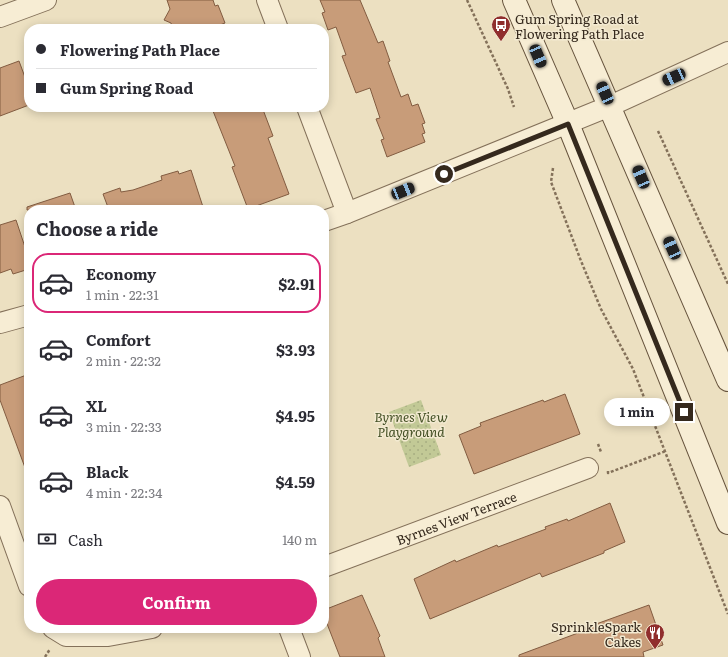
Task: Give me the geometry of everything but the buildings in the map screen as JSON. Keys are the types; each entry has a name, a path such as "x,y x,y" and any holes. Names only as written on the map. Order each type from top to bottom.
{"main road":[{"path":"514,0 568,124 728,524"},
{"path":"563,0 728,380"}],"street":[{"path":"0,17 46,0"},
{"path":"267,0 276,24"},
{"path":"329,219 568,124 728,52"},
{"path":"309,112 347,213"},
{"path":"0,323 24,316"},
{"name":"Byrnes View Terrace","path":"329,565 599,464"},
{"path":"0,506 24,572"},
{"path":"61,633 66,636 108,636 124,633"},
{"path":"291,633 300,657"}],"path":[{"path":"467,0 508,89 514,107"},
{"path":"658,131 728,284"},
{"path":"553,168 551,182 581,261 601,309 633,369 728,614"},
{"path":"598,444 599,464 608,473 666,451"}],"green space":[{"name":"Byrnes View Playground","path":"421,400 441,455 409,467 389,412"}],"place":[{"name":"Gum Spring Road at Flowering Path Place","path":"501,42"},
{"name":"SprinkleSpark Cakes","path":"655,650"}],"route":[{"path":"444,174 568,124 684,412"}]}
